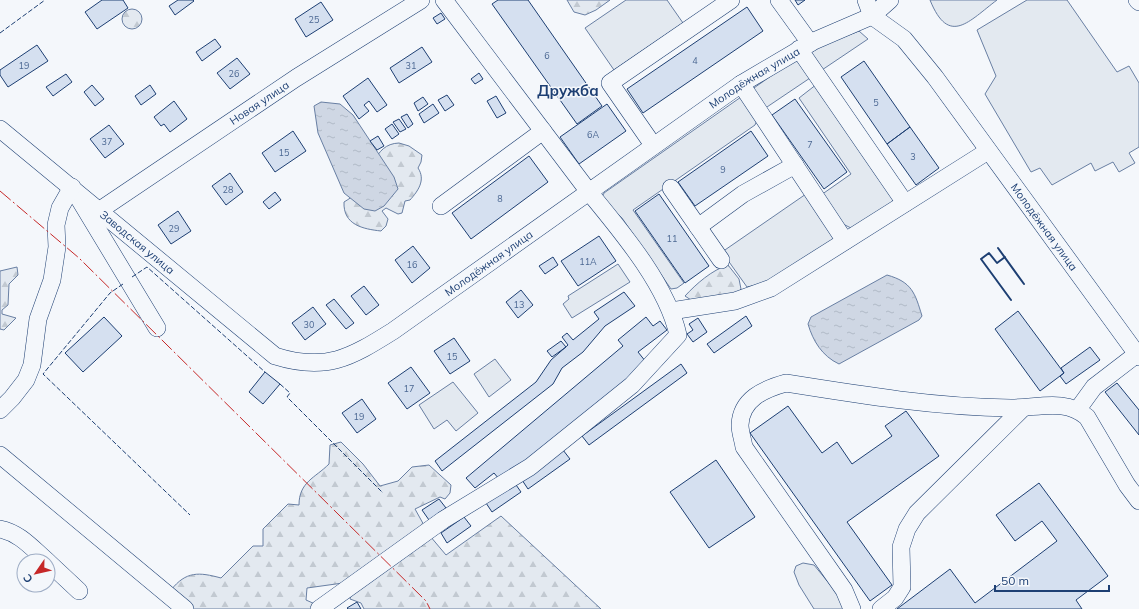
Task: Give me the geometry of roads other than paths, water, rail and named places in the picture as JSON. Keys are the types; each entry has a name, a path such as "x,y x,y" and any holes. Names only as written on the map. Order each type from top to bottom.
{"street":[{"name":"Новая улица","path":"100,210 296,78 421,0"},
{"path":"319,609 443,520 530,467 632,385 678,334 671,311 663,293 641,261 614,223 444,0"},
{"path":"653,145 610,83 731,0"},
{"path":"779,0 804,46 905,203"},
{"path":"869,8 890,0"},
{"name":"Молодёжная улица","path":"275,356 296,362 323,363 345,358 362,350 393,331 741,84 869,8 904,39 935,77 1138,356"},
{"path":"741,84 845,241"},
{"name":"Заводская улица","path":"0,128 275,356"},
{"path":"441,206 543,131"},
{"path":"671,311 735,301 771,288 988,150"},
{"path":"698,227 743,194 795,165"},
{"path":"0,410 12,398 26,380 32,366 38,319 52,280 56,247 56,225 60,208 72,187 157,328"},
{"path":"671,188 721,260"},
{"path":"1078,409 1094,387 1138,356"},
{"path":"852,609 844,590 744,447 740,425 744,407 756,395 768,388 786,383 908,402 966,407 1023,408 1050,405 1068,406 1078,409 1087,417 1127,485 1139,501"},
{"path":"881,609 895,598 902,587 901,547 907,529 917,513 1023,408"},
{"path":"0,455 184,609"},
{"path":"0,529 12,531 37,553"},
{"path":"56,570 79,591"}],"water":[{"path":"321,102 340,104 353,115 394,177 398,189 384,206 375,211 364,209 344,193 318,133 314,106"},
{"path":"887,275 902,281 907,285 917,301 922,316 919,320 839,364 833,361 819,347 813,336 808,324 811,317"}],"district":[{"name":"Дружба","path":"568,90"}]}
